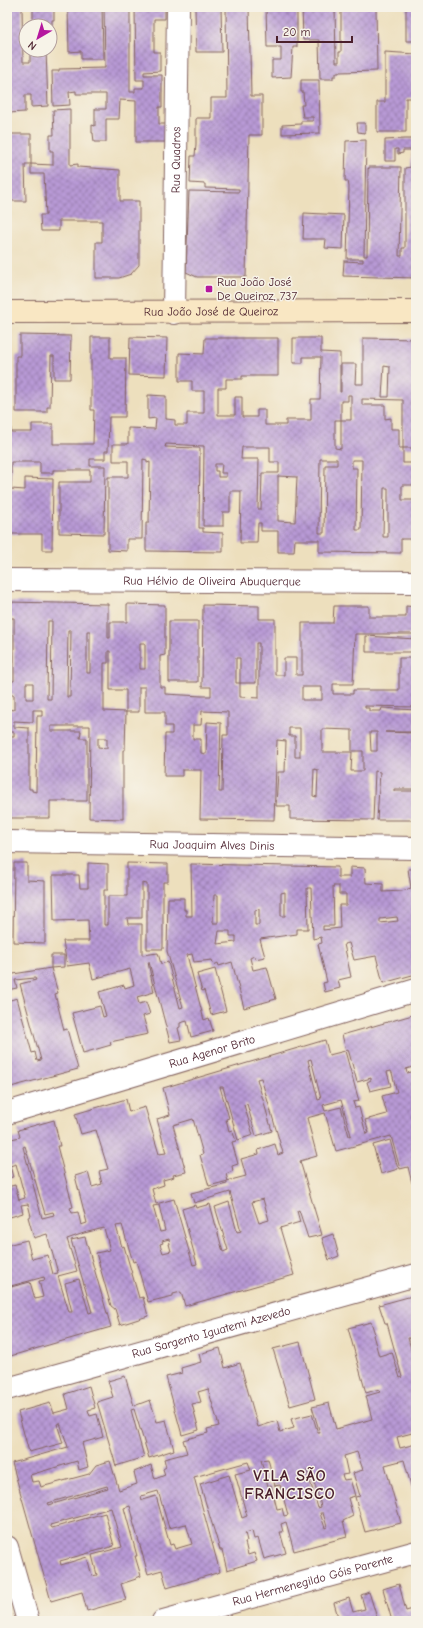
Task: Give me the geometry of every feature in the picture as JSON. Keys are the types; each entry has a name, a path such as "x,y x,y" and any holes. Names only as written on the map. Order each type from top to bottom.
{"street":[{"name":"Rua Quadros","path":"174,313 178,7"},
{"name":"Rua João José de Queiroz","path":"7,312 174,313 416,311"},
{"name":"Rua Hélvio de Oliveira Abuquerque","path":"7,580 416,582"},
{"name":"Rua Joaquim Alves Dinis","path":"7,842 416,848"},
{"name":"Rua Agenor Brito","path":"7,1113 416,990"},
{"name":"Rua Sargento Iguatemi Azevedo","path":"7,1389 416,1274"},
{"path":"7,1547 28,1621"},
{"name":"Rua Hermenegildo Góis Parente","path":"164,1621 416,1552"}],"building":[{"path":"7,7 22,7 22,18 18,18 18,58 23,58 23,62 30,62 30,58 46,58 48,106 31,107 31,95 25,95 25,112 7,113"},
{"path":"33,7 54,7 54,18 33,18"},
{"path":"68,7 102,7 103,59 81,59 81,51 69,52"},
{"path":"104,7 130,7 130,92 135,92 135,88 144,88 144,80 136,80 135,7 165,7 165,19 154,19 154,52 160,52 160,71 144,72 144,75 162,75 162,107 159,107 159,124 166,124 166,142 136,142 136,101 120,100 119,119 106,119 106,142 94,142 92,125 95,126 95,109 106,109 106,94 76,94 76,91 69,92 70,105 53,106 52,71 59,71 59,69 105,68"},
{"path":"195,7 221,7 222,52 196,52"},
{"path":"226,7 249,7 251,96 262,96 262,135 249,135 246,277 197,277 186,272 189,191 239,192 239,189 205,188 205,184 190,183 191,156 195,156 196,118 211,118 211,98 227,98"},
{"path":"266,7 297,7 297,47 293,47 291,77 272,78 272,60 281,60 281,47 267,47"},
{"path":"302,7 335,7 336,62 339,62 339,52 341,52 341,7 376,7 377,71 339,72 336,73 336,76 333,76 333,79 320,79 319,40 303,40"},
{"path":"406,7 416,7 416,41 406,41"},
{"path":"385,52 416,54 416,98 406,98 406,132 377,132 377,102 385,102"},
{"path":"301,80 319,80 320,133 282,134 282,125 301,124 301,121 313,121 313,117 303,117 301,105 304,105 303,92 301,92"},
{"path":"70,109 70,165 78,164 78,167 120,170 120,201 139,201 139,265 131,274 119,278 96,278 96,242 102,242 102,221 59,221 59,231 41,231 40,215 46,215 44,174 31,174 31,164 53,165 53,151 50,151 50,135 54,135 53,110"},
{"path":"357,123 365,123 365,133 358,132"},
{"path":"7,134 31,134 31,164 25,164 26,201 10,201 9,150 7,150"},
{"path":"416,139 416,278 343,276 344,261 363,262 363,259 347,259 349,187 348,181 345,181 346,141 366,140 364,256 367,256 368,168 401,167 399,256 402,256 402,248 405,248 405,168 411,167 412,150 403,150 403,153 398,154 398,149 395,149 395,161 385,161 385,140"},
{"path":"304,213 344,215 343,249 325,248 326,239 303,239"},
{"path":"20,335 71,336 70,379 54,379 54,356 51,356 50,407 47,407 47,412 16,412 16,356 20,356"},
{"path":"91,337 110,337 110,358 126,358 125,417 109,417 108,451 105,451 105,459 90,459 90,466 105,466 104,534 59,533 59,482 90,482 90,470 53,470 53,473 40,473 40,462 11,462 11,489 25,490 25,478 53,479 52,550 42,550 42,534 11,534 11,532 7,532 7,405 11,405 11,432 32,432 32,424 53,424 53,444 93,444 94,410 91,410"},
{"path":"130,337 167,338 166,376 129,375"},
{"path":"205,338 278,338 278,376 242,376 242,379 226,379 226,388 218,388 218,415 235,415 235,397 242,397 242,417 257,417 257,410 265,410 265,425 286,425 286,420 311,420 311,399 320,399 321,357 303,357 303,363 293,363 293,338 321,338 321,352 340,353 340,392 341,364 356,364 355,384 363,384 363,338 416,339 416,448 403,448 403,463 416,463 416,485 402,485 402,500 416,500 416,539 401,539 401,553 319,552 319,540 295,540 294,552 278,552 278,531 261,531 261,523 258,523 257,543 240,543 241,491 230,491 230,512 223,512 223,526 203,526 204,446 166,444 165,447 200,448 199,528 203,528 203,532 223,533 223,552 146,551 146,523 149,523 150,462 147,463 147,460 143,459 142,539 127,539 127,551 108,550 108,477 128,477 128,461 113,461 113,444 128,444 128,428 155,429 156,418 148,419 148,395 166,396 166,419 175,420 175,425 187,425 187,413 204,413 204,391 192,391 192,381 179,381 179,353 204,354","holes":["384,366 390,367 389,397 382,397","348,395 351,395 351,420 341,420 341,401 348,401","362,399 403,400 403,448 399,448 399,429 391,429 391,418 385,419 385,405 362,405","335,420 341,420 341,449 335,448","242,447 270,447 270,462 279,462 279,473 262,473 261,509 258,509 259,459 241,459","320,459 337,459 337,465 325,465 324,533 319,533","352,460 362,460 361,530 356,530 357,468 352,468","215,464 222,464 221,473 226,473 226,477 218,477 218,471 215,471","278,476 297,477 295,522 278,521","384,488 388,488 388,537 383,537"]},
{"path":"7,602 108,604 108,638 110,638 110,622 127,622 127,604 165,605 165,655 160,656 160,687 165,687 165,694 202,696 211,696 211,687 202,687 203,605 259,606 259,619 275,619 275,675 284,675 284,658 296,658 296,675 302,675 302,623 333,623 334,606 369,606 369,617 406,617 406,606 416,607 416,634 355,634 353,684 333,684 333,694 353,694 353,690 399,690 399,658 416,658 416,707 365,706 365,708 369,708 369,711 381,711 382,708 416,710 416,732 385,732 416,733 416,789 394,789 394,791 416,791 416,820 377,820 380,772 375,771 373,820 290,819 290,806 276,806 278,772 285,772 286,741 277,740 274,820 200,819 201,770 182,770 182,776 164,776 165,734 172,734 172,726 165,726 165,712 145,712 145,687 139,687 139,712 126,712 125,750 123,750 123,819 89,818 90,726 51,726 51,731 81,731 80,738 87,738 87,801 50,801 50,818 7,818 7,736 14,736 14,732 7,732 7,709 14,710 14,695 7,695","holes":["11,618 14,618 14,681 11,681","48,621 52,621 51,699 47,699","68,630 71,630 70,697 67,697","87,631 90,631 90,673 87,673","140,643 145,643 145,669 140,669","256,643 259,643 259,698 240,697 240,683 256,683","108,651 110,651 110,690 126,690 126,712 104,711 104,663 108,663","236,658 240,658 240,683 236,683","26,683 33,683 33,699 26,699","302,687 322,687 322,700 302,700","33,710 42,710 42,716 37,716 36,792 29,789 29,728 14,727 14,721 33,722","202,711 228,712 228,735 223,735 222,792 219,792 221,723 207,722 206,754 201,753 201,739 193,739 193,725 201,725","289,728 300,728 300,757 295,757 295,736 289,736","322,729 352,730 352,751 363,751 363,771 351,771 352,752 322,752","370,732 377,732 377,751 371,751","98,738 107,738 107,748 98,747","314,769 318,770 317,797 313,796"]},
{"path":"169,621 198,621 198,682 169,682"},
{"path":"366,636 416,639 416,652 366,652"},
{"path":"14,863 27,863 27,880 45,881 45,943 13,942"},
{"path":"88,863 108,864 108,890 104,890 104,925 108,925 108,896 127,896 127,863 168,864 168,882 163,882 163,949 147,949 147,884 142,883 142,918 127,918 128,924 142,924 142,955 158,953 161,964 168,962 180,1008 183,1007 167,951 168,898 184,898 184,910 186,910 186,916 192,916 191,864 338,867 338,877 350,877 350,867 365,868 366,883 383,884 383,892 402,891 411,888 408,869 416,869 416,974 383,983 376,956 354,960 349,943 344,944 351,977 338,980 340,988 325,992 323,983 327,982 318,944 322,943 321,937 313,939 311,888 307,888 308,929 297,929 297,934 260,939 265,957 255,959 254,956 250,958 253,970 267,967 276,999 244,1008 232,962 219,966 218,963 214,965 212,960 194,962 192,954 187,955 204,1020 209,1018 213,1031 191,1037 187,1021 180,1023 180,1027 178,1028 181,1040 170,1042 148,962 154,992 137,997 139,1004 146,1002 150,1014 143,1016 148,1034 110,1042 111,1045 83,1053 72,1013 100,1006 103,1017 106,1016 99,992 124,985 125,988 134,985 130,969 93,979 89,963 67,966 63,941 89,941 88,920 54,921 53,875 79,875 80,888 88,888","holes":["333,886 339,886 339,894 346,894 346,905 339,905 340,928 323,930 323,926 334,926","285,892 285,916 281,916 281,893","214,895 218,895 218,923 213,923","259,909 259,925 255,925 255,910","397,917 398,921 380,923 380,919","219,931 230,931 230,936 236,936 236,942 217,944"]},
{"path":"51,955 64,955 64,967 51,968"},
{"path":"51,968 58,993 55,994 64,1030 67,1029 78,1069 7,1088 7,1001 17,998 32,1053 35,1052 37,1061 41,1060 20,984 36,980 35,978 15,980 17,988 7,990 7,975"},
{"path":"215,969 226,1011 211,1015 204,990 202,991 197,974"},
{"path":"416,1014 416,1066 406,1069 407,1073 416,1071 416,1182 412,1183 408,1167 400,1169 391,1136 336,1151 325,1113 307,1118 317,1156 300,1161 322,1235 308,1238 299,1210 297,1211 300,1222 280,1228 294,1275 185,1306 181,1292 173,1294 173,1296 148,1302 136,1261 133,1262 122,1225 116,1226 122,1247 124,1246 139,1298 143,1297 148,1316 120,1325 115,1309 111,1306 96,1253 110,1250 104,1228 84,1233 67,1239 77,1271 58,1276 69,1312 72,1312 65,1283 79,1279 89,1313 92,1312 71,1240 85,1237 111,1327 7,1357 7,1288 30,1282 35,1299 43,1297 39,1281 45,1280 44,1277 7,1287 7,1245 27,1240 32,1259 48,1255 53,1274 58,1273 47,1234 34,1238 28,1217 31,1216 28,1204 21,1205 23,1213 7,1218 7,1187 15,1185 19,1200 25,1198 16,1164 10,1166 13,1177 7,1178 7,1140 20,1137 18,1130 54,1120 60,1146 57,1146 73,1207 70,1208 72,1213 78,1212 81,1225 87,1223 75,1176 88,1172 92,1187 102,1184 99,1171 108,1169 96,1130 81,1134 75,1114 126,1099 129,1112 145,1107 159,1154 166,1153 157,1119 170,1115 163,1088 325,1040 329,1055 345,1051 359,1101 353,1102 355,1108 359,1107 366,1134 369,1133 365,1120 387,1114 382,1096 397,1092 392,1073 391,1071 387,1072 391,1086 370,1091 367,1082 371,1080 371,1078 357,1082 348,1049 346,1050 342,1035","holes":["311,1059 321,1099 318,1100 308,1060","261,1078 283,1153 278,1155 275,1144 258,1150 259,1154 241,1159 246,1176 228,1181 226,1174 233,1171 232,1166 238,1164 232,1142 236,1141 232,1130 229,1131 226,1119 229,1118 220,1087 223,1087 238,1140 253,1135 244,1105 247,1104 256,1136 272,1131 257,1079","341,1100 351,1135 349,1136 341,1107 325,1111 323,1105","193,1119 203,1154 200,1155 209,1186 227,1181 227,1184 191,1193 194,1203 230,1192 241,1231 237,1232 229,1202 215,1207 228,1250 223,1252 210,1204 196,1208 195,1205 182,1209 197,1264 193,1265 174,1199 156,1204 152,1189 164,1185 163,1180 174,1177 173,1175 186,1172 173,1125","25,1146 45,1214 53,1212 54,1215 42,1218 23,1147","263,1199 269,1220 259,1223 252,1202","159,1205 165,1231 160,1232 153,1206","169,1239 171,1251 163,1253 160,1244 163,1243 162,1241"]},
{"path":"390,1140 398,1169 381,1174 373,1145"},
{"path":"333,1234 339,1256 329,1260 322,1238"},
{"path":"412,1296 416,1310 416,1358 410,1338 408,1338 416,1367 416,1432 397,1437 400,1448 416,1444 416,1504 404,1460 385,1465 401,1523 365,1532 355,1497 360,1496 353,1473 363,1470 357,1452 344,1456 348,1474 342,1475 344,1480 350,1479 355,1496 348,1498 353,1516 343,1521 347,1537 294,1551 286,1522 281,1524 283,1532 280,1532 286,1553 264,1559 258,1538 254,1539 252,1531 245,1533 247,1541 245,1542 248,1555 254,1553 257,1561 227,1570 222,1550 220,1550 200,1484 229,1475 242,1518 247,1516 235,1474 251,1470 248,1462 194,1477 220,1572 167,1588 162,1570 148,1574 130,1506 124,1508 141,1576 121,1584 126,1600 87,1611 82,1592 51,1601 12,1463 68,1447 60,1423 57,1424 63,1443 29,1452 18,1412 50,1403 54,1413 69,1409 65,1394 89,1386 95,1408 88,1410 90,1416 97,1414 103,1437 82,1443 88,1467 79,1470 77,1461 30,1475 32,1482 39,1481 41,1487 89,1474 96,1465 110,1461 119,1490 137,1484 134,1472 151,1465 155,1479 165,1475 163,1469 166,1467 164,1459 187,1453 183,1440 208,1433 207,1429 219,1426 208,1389 198,1392 201,1402 192,1404 199,1430 182,1435 166,1377 182,1373 181,1368 201,1362 199,1354 220,1348 225,1368 240,1363 258,1427 277,1421 280,1432 294,1428 291,1419 312,1414 318,1433 320,1433 312,1407 329,1403 336,1429 372,1419 366,1396 380,1392 379,1389 366,1393 348,1328 371,1322 379,1356 392,1352 400,1378 402,1377 387,1323 385,1323 379,1305","holes":["268,1459 275,1486 280,1485 288,1515 284,1516 282,1508 277,1509 271,1485 268,1486 261,1460","310,1470 321,1507 318,1508 307,1471","107,1486 108,1488 49,1505 48,1503","158,1491 169,1528 186,1524 192,1544 175,1549 173,1544 170,1545 156,1496 142,1500 141,1496","111,1508 122,1547 92,1555 97,1575 92,1576 87,1557 61,1565 60,1561 114,1546 105,1513 52,1528 50,1525","320,1513 323,1513 327,1527 325,1528"]},
{"path":"300,1342 315,1399 290,1406 273,1349"},
{"path":"125,1376 134,1406 150,1400 157,1422 166,1420 174,1450 149,1458 134,1409 131,1410 144,1457 116,1466 97,1402 113,1397 108,1381"},
{"path":"399,1584 406,1611 416,1608 416,1621 392,1621 383,1589"},
{"path":"369,1592 378,1621 326,1621 338,1617 334,1603 349,1598 353,1612 365,1609 361,1595"}],"place":[{"name":"Rua João José De Queiroz, 737","path":"209,289"}],"district":[{"name":"VILA SÃO FRANCISCO","path":"290,1484"}]}
